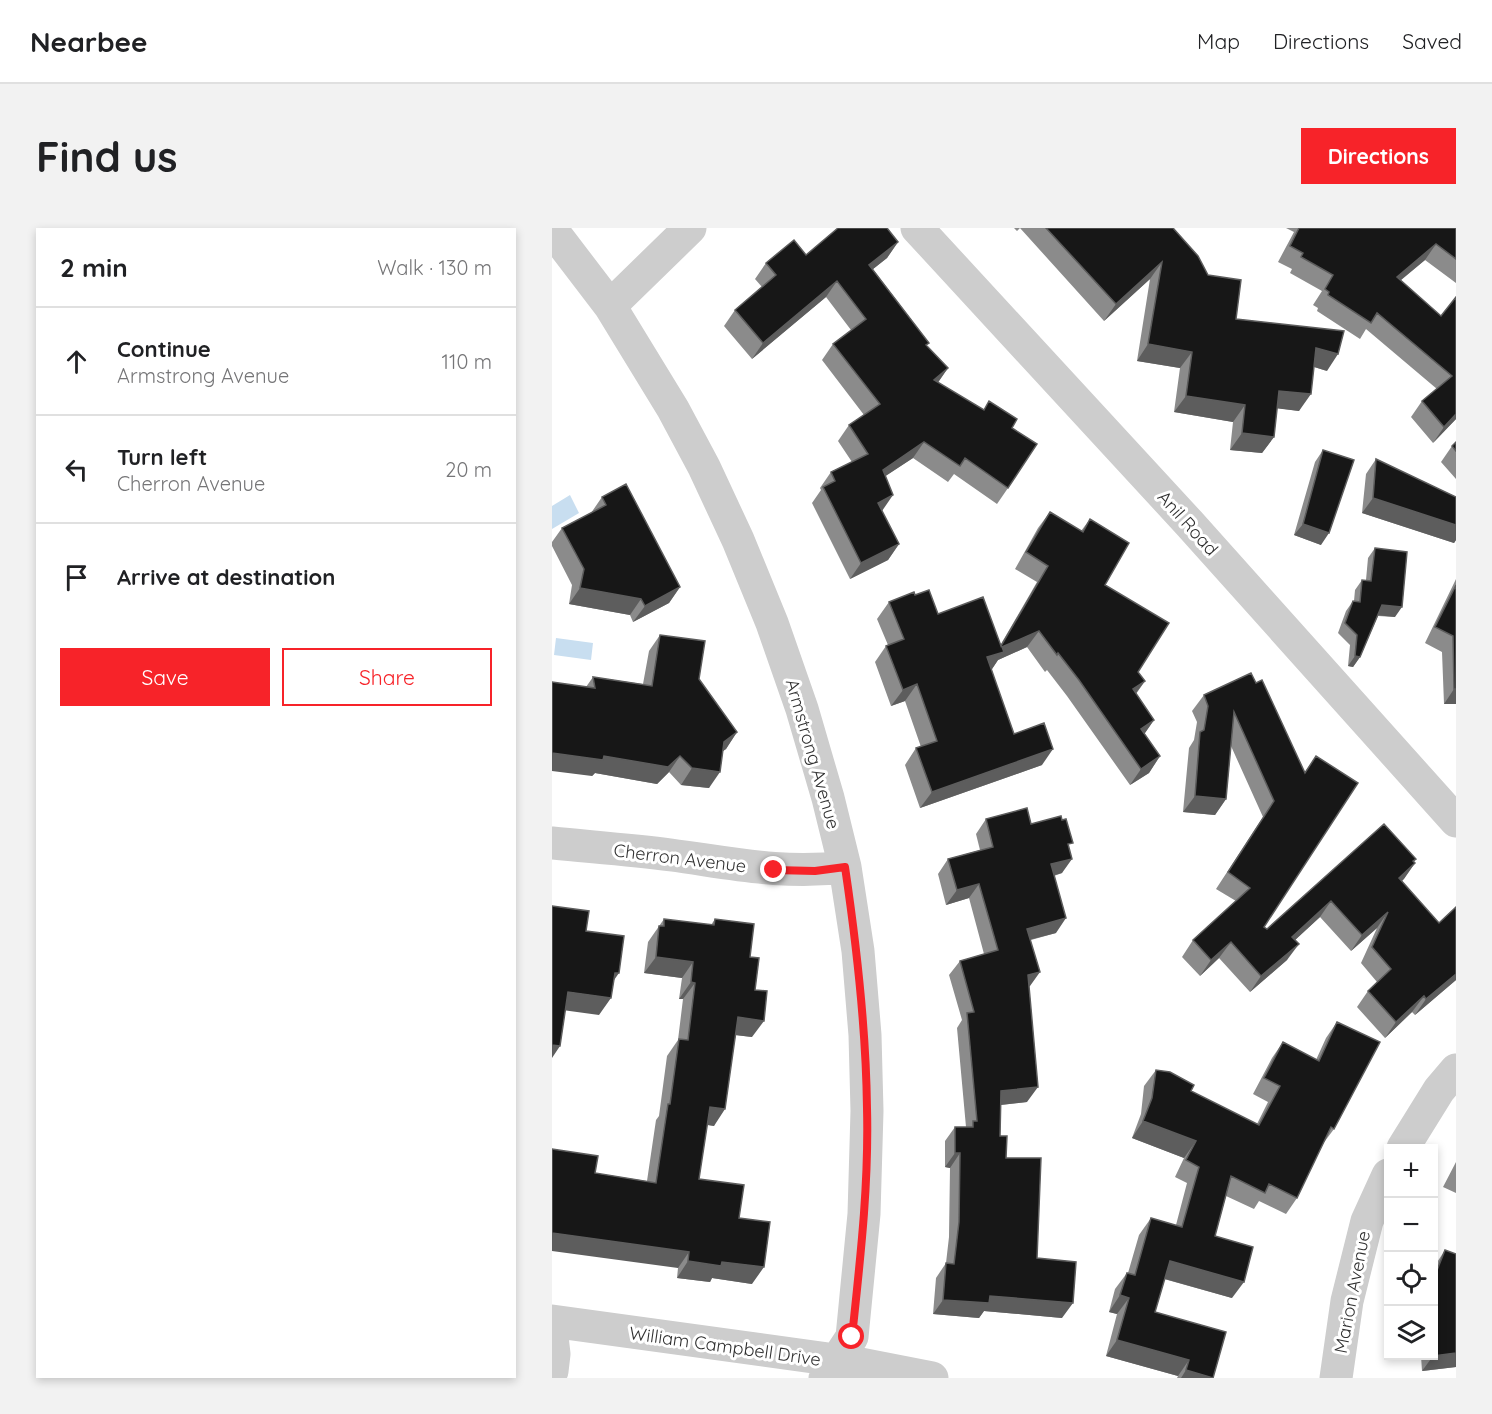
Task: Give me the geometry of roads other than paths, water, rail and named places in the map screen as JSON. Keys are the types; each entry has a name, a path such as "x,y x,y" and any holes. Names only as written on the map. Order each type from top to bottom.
{"street":[{"path":"610,306 690,228"},
{"name":"Anil Road","path":"917,228 1189,523 1456,821"},
{"name":"Armstrong Avenue","path":"552,231 610,306 674,409 704,467 738,540 772,623 802,709 828,798 845,867 858,951 865,1035 867,1111 864,1214 837,1359"},
{"name":"Cherron Avenue","path":"552,843 670,855 774,870 815,871 845,867"},
{"path":"1405,1144 1439,1090 1456,1070"},
{"name":"Marion Avenue","path":"1336,1378 1347,1301 1367,1221 1384,1185"},
{"name":"William Campbell Drive","path":"552,1321 837,1359"},
{"path":"552,1338 554,1354 552,1371"},
{"path":"837,1359 875,1372 932,1378"}],"water":[{"path":"570,495 579,513 552,529 552,506"},
{"path":"556,638 593,643 591,660 554,655"}]}
